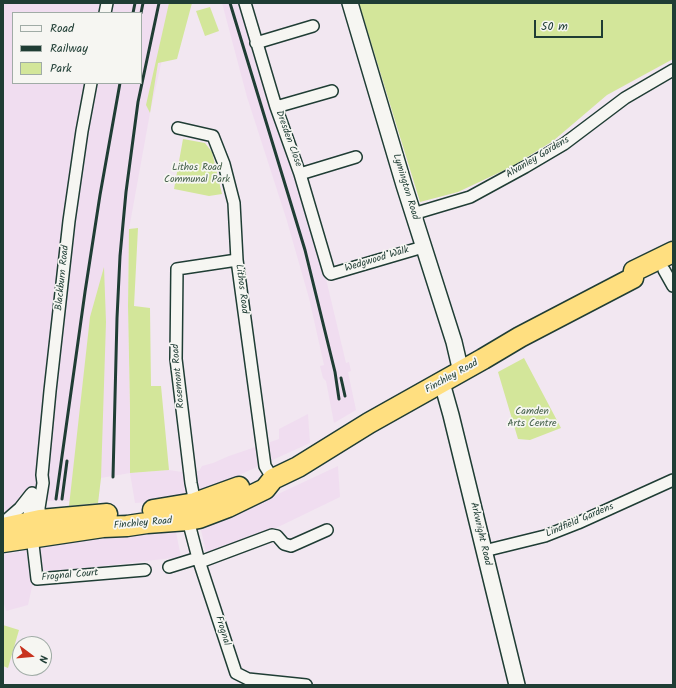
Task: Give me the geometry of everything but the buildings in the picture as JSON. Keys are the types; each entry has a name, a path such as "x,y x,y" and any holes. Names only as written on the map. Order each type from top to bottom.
{"highway":[{"name":"Finchley Road","path":"633,278 634,271 673,252"},
{"name":"Finchley Road","path":"633,278 640,282 670,274"},
{"name":"Finchley Road","path":"3,528 147,523 228,507 265,489 273,479 298,467 369,423 553,319 633,278"},
{"name":"Finchley Road","path":"3,542 34,526"}],"street":[{"name":"Dresden Close","path":"245,3 276,107 300,174 328,269 331,274"},
{"name":"Lymington Road","path":"350,3 413,214 454,342 460,372"},
{"path":"256,43 313,26"},
{"name":"Alvanley Gardens","path":"413,214 470,197 525,167 564,144 630,94 673,70"},
{"name":"Blackburn Road","path":"34,526 39,508 43,483 42,475 69,221 82,130 91,84"},
{"path":"276,107 332,91"},
{"name":"Lithos Road","path":"178,128 213,136 224,164 234,203 237,260 265,466 273,479"},
{"path":"300,174 356,157"},
{"name":"Wedgwood Walk","path":"331,274 423,246"},
{"name":"Rosemont Road","path":"194,514 176,359 177,269 237,260"},
{"name":"Arkwright Road","path":"442,383 517,685"},
{"name":"Blackburn Road","path":"3,523 20,508 32,493 42,475"},
{"name":"Lindfield Gardens","path":"484,551 545,536 578,523 673,480"},
{"name":"Blackburn Road","path":"32,493 29,504 34,526"},
{"name":"Frognal","path":"194,514 199,560 236,673 248,679 306,685"},
{"name":"Frognal Court","path":"34,526 37,579 145,570"},
{"path":"169,567 199,560 272,536 277,536 284,544 291,546 327,530"}],"shaded area":[{"path":"3,3 177,3 170,24 150,113 129,229 128,306 130,473 101,478 98,503 69,506 69,501 18,501 3,516"},
{"path":"222,3 243,3 306,218 327,283 346,363 349,362 351,371 348,372 356,410 334,423 326,381 323,378 320,366 324,365 309,298 287,221 247,97"},
{"path":"308,414 310,443 184,500 135,503 130,473 169,470 182,472 199,471 202,466 279,439 279,429"},
{"path":"338,466 340,497 208,561 201,530"},
{"path":"176,532 181,557 94,567 34,578 28,605 6,611 3,600 3,555 77,540"}],"green space":[{"path":"169,3 192,3 177,59 158,63 150,113 146,105"},
{"path":"359,3 673,3 673,59 607,95 553,141 511,167 458,192 420,202"},
{"path":"210,7 219,31 205,36 196,11"},
{"name":"Lithos Road Communal Park","path":"183,139 205,143 212,152 222,194 209,196 174,189"},
{"path":"138,228 134,306 150,308 151,386 161,386 169,470 130,473 128,306 129,229"},
{"path":"104,267 106,322 101,478 98,503 69,506 90,317"},
{"name":"Camden Arts Centre","path":"524,358 561,428 530,440 518,439 498,372"},
{"path":"3,625 19,630 17,636 12,636 12,654 8,668 3,666"}],"railway":[{"path":"133,12 135,3"},
{"path":"141,12 143,3"},
{"path":"142,83 159,3"},
{"path":"230,3 305,250 335,372 339,399"},
{"path":"56,499 85,292 100,195 120,84"},
{"path":"113,477 120,256 126,192 142,84"},
{"path":"341,378 345,396"},
{"path":"62,499 67,461"}]}
